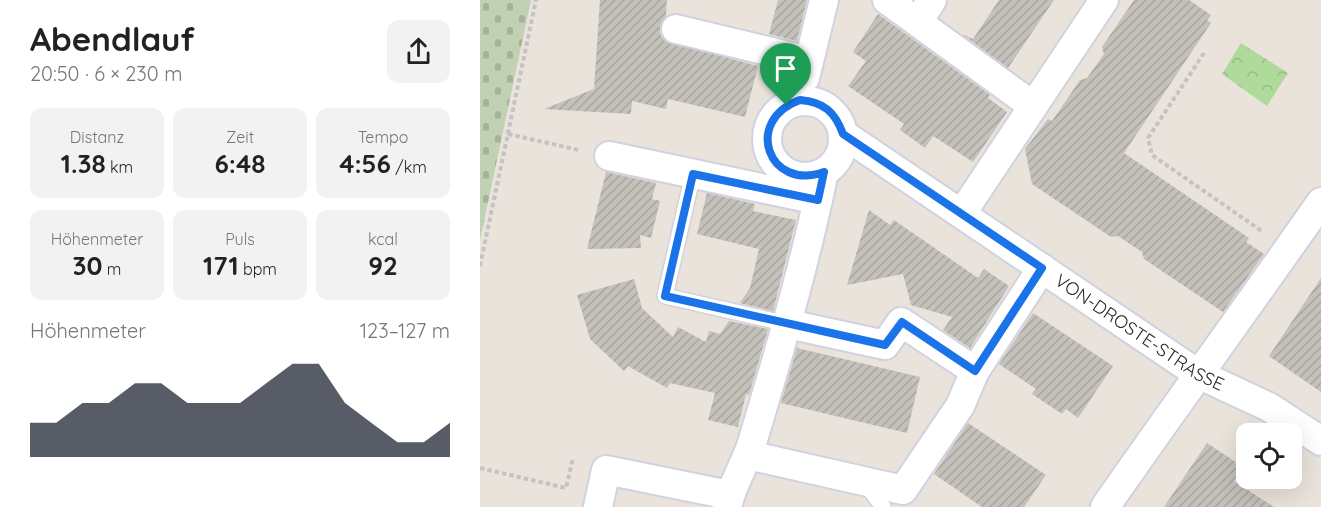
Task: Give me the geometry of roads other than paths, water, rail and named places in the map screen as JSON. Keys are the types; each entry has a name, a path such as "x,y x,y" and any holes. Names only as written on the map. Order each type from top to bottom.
{"street":[{"path":"800,100 824,0"},
{"path":"887,0 925,11 1033,106"},
{"path":"962,213 1104,0"},
{"path":"676,29 809,61"},
{"path":"800,100 815,102 828,109 838,120 843,134 842,149 836,162 824,172 810,177 795,175 782,169 772,158 767,143 768,129 775,115 786,105 800,100"},
{"name":"VON-DROSTE-STRASSE","path":"843,134 1198,374 1269,407 1321,441"},
{"path":"609,156 818,200"},
{"path":"598,507 606,470 728,501 748,456 788,324 824,172"},
{"path":"1105,507 1198,374 1229,336 1321,202"},
{"path":"748,456 903,490 960,406 975,371 1042,268"},
{"path":"788,324 885,345 902,322 975,371"}],"lane":[{"path":"693,174 665,296 788,324"},
{"path":"864,482 883,507"}]}
